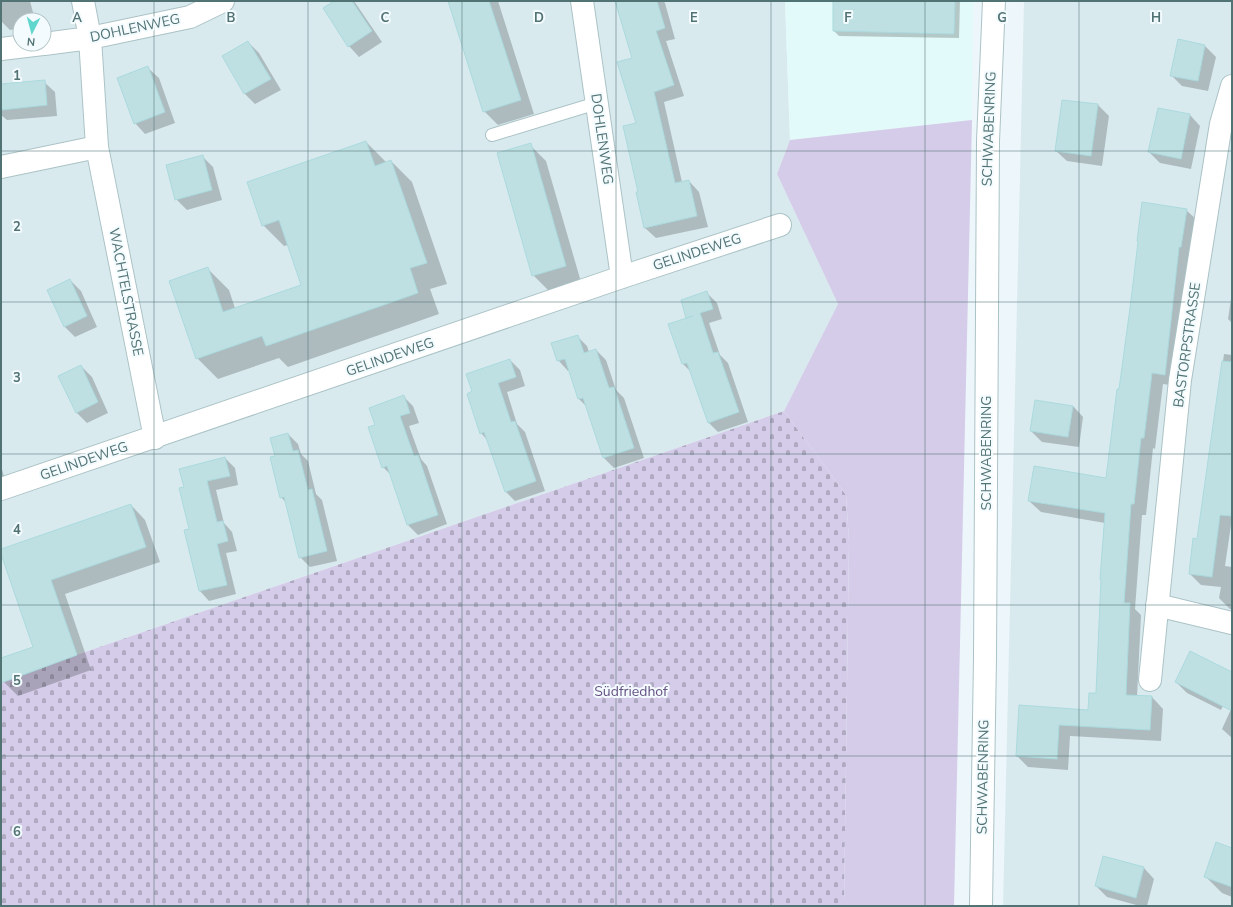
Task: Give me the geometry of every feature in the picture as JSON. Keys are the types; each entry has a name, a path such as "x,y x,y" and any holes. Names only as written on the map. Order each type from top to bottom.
{"street":[{"name":"WACHTELSTRASSE","path":"83,1 90,38 97,147 155,438"},
{"name":"DOHLENWEG","path":"52,43 90,38 190,17 223,1"},
{"name":"DOHLENWEG","path":"582,1 622,277"},
{"name":"SCHWABENRING","path":"981,906 985,650 988,141 994,1"},
{"name":"DOHLENWEG","path":"1,49 12,48"},
{"name":"BASTORPSTRASSE","path":"1150,680 1180,380 1221,124 1232,86"},
{"path":"1,167 97,147"},
{"name":"GELINDEWEG","path":"1,489 155,438 622,277 780,225"},
{"path":"1157,605 1232,623"}],"lane":[{"path":"492,135 597,103"}],"shaded area":[{"path":"1,1 785,1 790,140 777,174 838,304 784,411 1,681"},
{"path":"785,1 973,1 972,120 790,140"},
{"path":"1024,1 1232,1 1232,906 1003,906"}],"green space":[{"path":"972,120 954,906 844,906 849,541 846,495 784,411 838,304 777,174 790,140"},
{"name":"Südfriedhof","path":"784,411 846,495 849,541 844,906 1,906 1,681"}],"building":[{"path":"334,1 352,1 372,31 348,47 323,8"},
{"path":"448,1 489,1 521,100 483,112"},
{"path":"615,1 657,1 665,28 656,31 674,85 654,92 675,183 689,180 697,216 644,228 636,192 638,192 623,126 636,123 617,62 632,58"},
{"path":"833,1 955,1 954,34 833,31"},
{"path":"1178,39 1205,45 1198,81 1170,76"},
{"path":"248,41 271,79 244,94 222,56"},
{"path":"148,66 165,112 134,124 117,78"},
{"path":"45,80 47,105 1,110 1,84"},
{"path":"1062,100 1098,104 1091,156 1055,151"},
{"path":"1158,108 1190,114 1181,159 1148,152"},
{"path":"366,141 375,166 391,160 427,263 410,268 418,293 266,346 262,336 196,359 169,281 208,267 223,312 301,285 279,220 262,226 247,182"},
{"path":"531,143 566,266 532,276 497,153"},
{"path":"203,155 212,190 175,200 166,165"},
{"path":"1142,202 1187,209 1181,247 1179,247 1165,375 1152,373 1144,438 1141,438 1134,504 1131,504 1124,603 1130,603 1126,695 1152,696 1150,730 1059,725 1057,759 1016,756 1019,705 1088,710 1089,693 1096,693 1100,579 1105,513 1028,501 1034,466 1106,478 1117,389 1119,389 1130,308"},
{"path":"70,279 87,316 64,327 47,290"},
{"path":"707,291 713,309 700,313 713,353 718,352 739,412 708,423 687,363 682,364 668,324 693,316 686,318 681,300"},
{"path":"578,335 584,353 596,349 609,388 614,387 634,448 603,458 583,398 578,399 565,359 557,361 551,343"},
{"path":"510,359 516,377 498,383 511,422 515,421 536,481 505,492 484,432 480,434 467,394 472,391 466,374"},
{"path":"1222,361 1232,362 1232,507 1231,516 1220,515 1212,577 1189,574 1193,538 1197,539"},
{"path":"81,365 98,402 76,413 58,376"},
{"path":"404,395 410,413 400,416 414,456 418,455 438,515 407,525 387,466 382,468 368,427 375,425 369,408"},
{"path":"1035,400 1073,406 1068,437 1030,431"},
{"path":"288,433 293,451 298,450 308,490 312,489 327,551 299,558 284,497 280,498 270,457 275,456 270,438"},
{"path":"225,457 230,476 207,481 217,522 223,521 228,541 217,544 227,585 199,591 184,530 189,529 179,488 184,487 179,469"},
{"path":"131,504 146,547 51,580 77,655 1,683 1,658 33,647 1,554 1,549"},
{"path":"1190,651 1232,672 1232,711 1175,682"},
{"path":"1216,842 1232,848 1232,887 1204,877"},
{"path":"1103,856 1144,867 1136,898 1095,886"}]}
